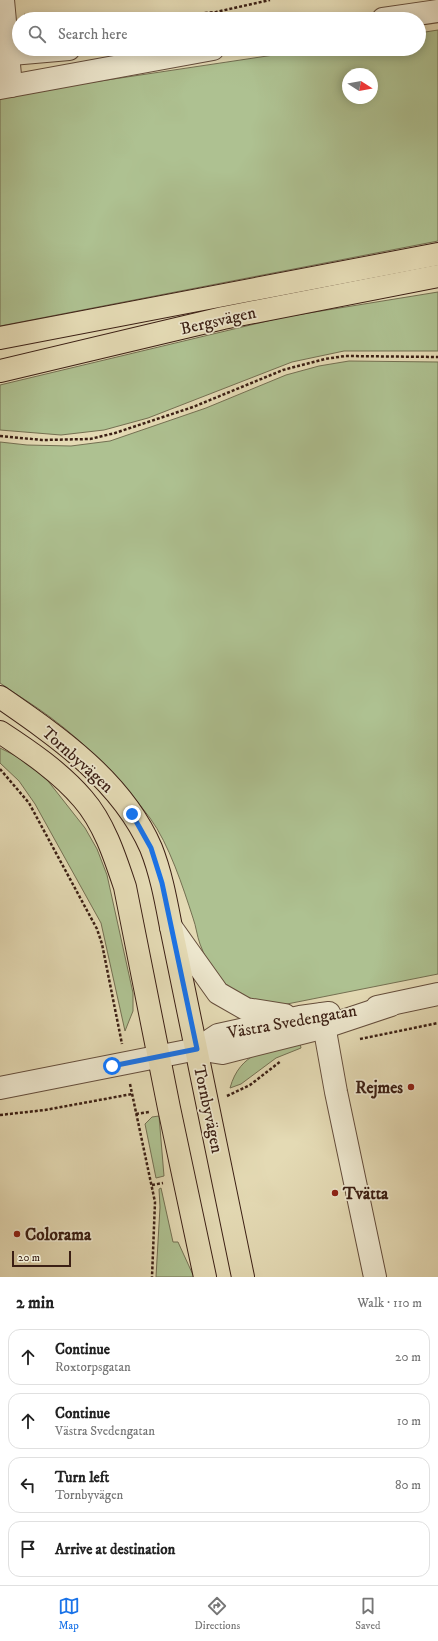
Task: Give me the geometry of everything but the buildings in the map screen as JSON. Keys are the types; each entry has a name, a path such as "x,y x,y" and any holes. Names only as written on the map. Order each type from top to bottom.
{"main road":[{"name":"Bergsvägen","path":"0,338 438,254"},
{"name":"Bergsvägen","path":"0,371 223,318 438,276"},
{"name":"Tornbyvägen","path":"0,697 32,719 84,760 112,788 128,809 151,848 162,883 243,1277"},
{"name":"Tornbyvägen","path":"0,732 59,775 84,800 100,824 114,855 125,887 169,1108 206,1277"}],"street":[{"path":"3,0 5,87 175,56"},
{"path":"426,13 438,11"},
{"path":"171,927 218,993 246,1009 300,1017"},
{"name":"Västra Svedengatan","path":"0,1088 197,1049 222,1053 325,1029 391,1005 438,994"},
{"name":"Västra Svedengatan","path":"197,1049 218,1035 300,1017 325,1029"},
{"path":"325,1029 375,1277"}],"path":[{"path":"216,12 270,0"},
{"path":"0,436 42,440 90,439 115,433 194,407 283,370 325,359 345,356 438,357"},
{"path":"0,769 29,803 97,929 102,944 155,1202 152,1277"},
{"path":"325,1029 438,1023"},
{"path":"207,1100 242,1090 284,1059"},
{"path":"0,1115 45,1110 132,1094"},
{"path":"136,1114 169,1108"}],"green space":[{"path":"438,30 438,241 0,326 0,96 267,56 426,56 426,32"},
{"path":"438,292 438,351 344,351 292,362 148,418 104,430 61,435 0,430 0,385 284,317"},
{"path":"349,361 438,362 438,974 282,1005 254,999 231,988 221,980 206,958 200,944 194,921 175,866 157,828 150,818 116,777 78,739 44,713 0,683 0,442 27,445 71,446 110,441 206,408 286,375 319,366"},
{"path":"0,748 26,761 48,781 85,828 97,849 107,875 133,993 133,1011 125,1031 101,923 35,804 19,781 0,763"},
{"path":"299,1039 301,1048 276,1058 241,1084 230,1088 240,1067 256,1054"},
{"path":"159,1116 164,1176 156,1178 145,1124 152,1117"},
{"path":"161,1188 173,1242 178,1242 194,1277 156,1277 160,1207 159,1189"}],"place":[{"name":"Rejmes","path":"411,1087"},
{"name":"Tvätta","path":"335,1193"},
{"name":"Colorama","path":"17,1234"}],"route":[{"path":"112,1066 197,1049 162,883 151,848 132,814"}]}
